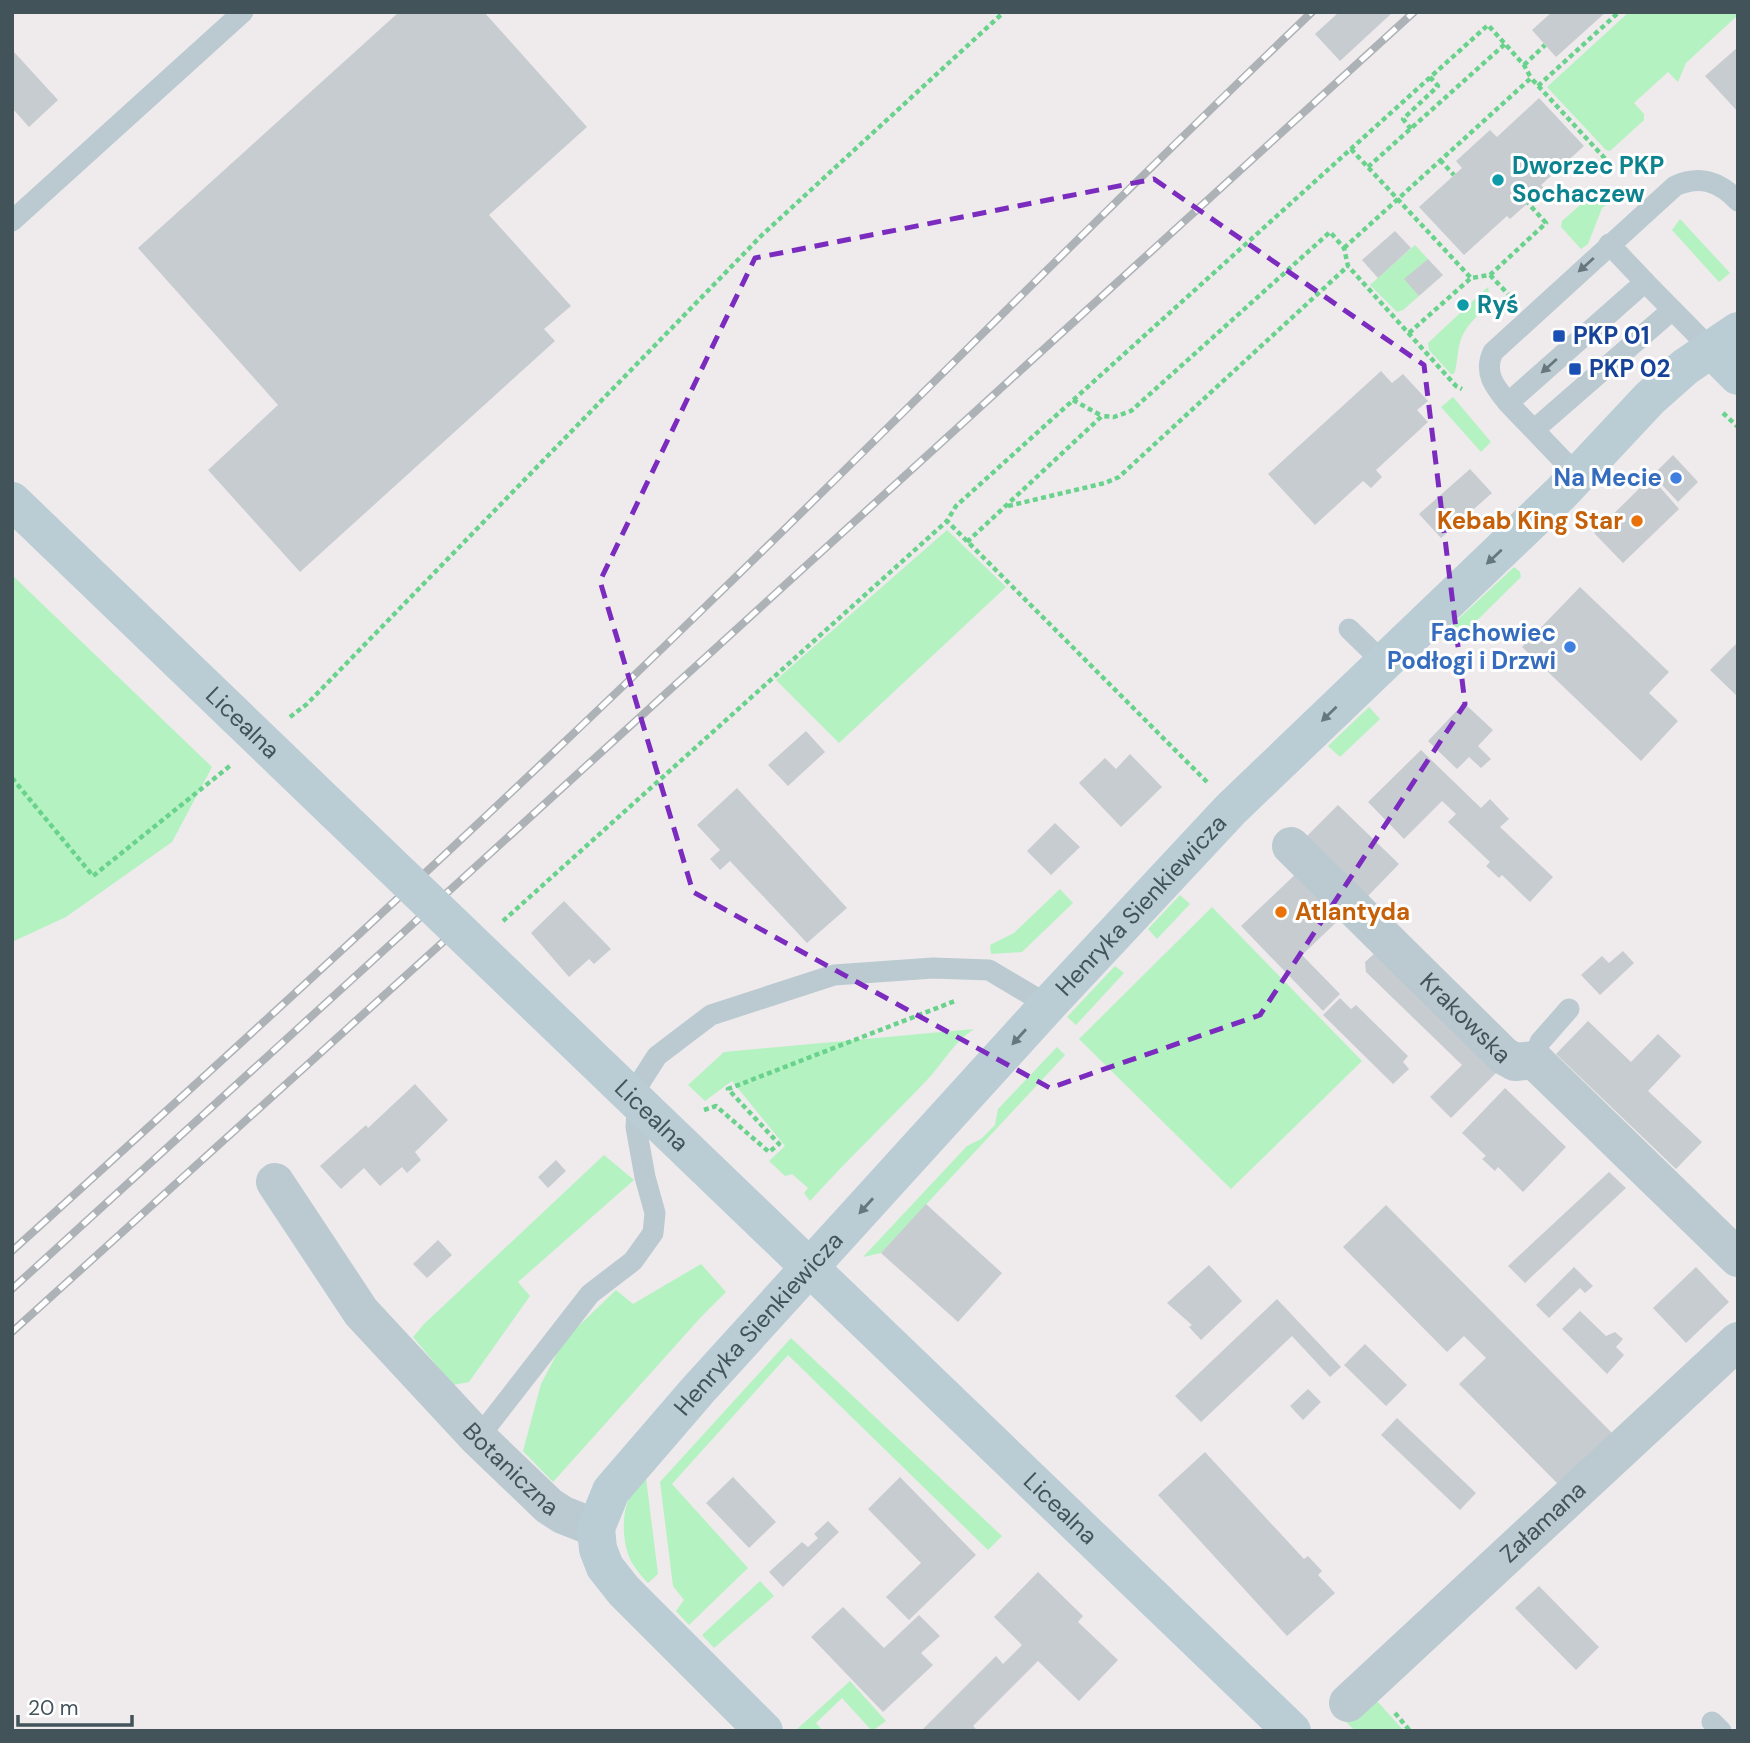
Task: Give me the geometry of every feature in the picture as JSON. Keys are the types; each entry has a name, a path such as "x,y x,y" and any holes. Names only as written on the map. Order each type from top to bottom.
{"street":[{"path":"1724,340 1738,376"},
{"name":"Henryka Sienkiewicza","path":"596,1528 611,1491 698,1390 1048,1004 1231,809 1522,531 1650,398 1685,367 1724,340"},
{"name":"Licealna","path":"12,501 1293,1720"},
{"name":"Krakowska","path":"1291,846 1504,1056 1515,1062 1534,1060 1738,1258"},
{"name":"Botaniczna","path":"275,1182 361,1312 478,1438 549,1506 563,1515 596,1528"},
{"name":"Licealna","path":"822,1255 1293,1720"},
{"name":"Załamana","path":"1348,1703 1738,1341"},
{"path":"596,1528 598,1549 606,1567 624,1591 764,1731"}],"lane":[{"path":"12,221 243,12"},
{"path":"1577,475 1495,387 1489,372 1489,360 1493,352 1675,186 1688,180 1711,181 1738,201"},
{"path":"1609,244 1672,310 1724,340"},
{"path":"1508,403 1645,282"},
{"path":"1535,429 1672,310"},
{"path":"1349,629 1383,662"},
{"path":"478,1438 590,1294 633,1261 653,1233 655,1213 636,1127 639,1084 657,1056 711,1015 834,975 933,968 989,970 1048,1004"},
{"path":"1534,1060 1540,1042 1569,1009"}],"path":[{"path":"285,721 326,684 762,235 1004,12"},
{"path":"1538,86 1619,12"},
{"path":"498,926 947,521 956,506 1488,25 1524,65 1538,86 1611,165"},
{"path":"1368,167 1505,44"},
{"path":"1524,65 1545,45"},
{"path":"1411,129 1403,119 1438,86 1430,77"},
{"path":"1344,248 1531,78"},
{"path":"1351,149 1471,278"},
{"path":"1440,160 1454,175"},
{"path":"1409,333 1471,278 1490,275 1546,223 1528,203"},
{"path":"1073,400 1102,416 1114,417 1131,411 1330,232 1344,248 1348,266 1457,386 1469,393"},
{"path":"1005,506 1105,483 1119,477 1348,266"},
{"path":"1490,275 1508,295"},
{"path":"967,542 1102,416"},
{"path":"947,521 1211,787"},
{"path":"12,778 93,876 232,764"},
{"path":"704,1110 716,1105 769,1152 779,1144 728,1089 956,1000"}],"highlighted area":[{"path":"1154,179 1424,365 1465,704 1260,1015 1050,1088 693,892 600,581 755,258"}],"green space":[{"path":"1629,12 1738,12 1738,15 1686,63 1678,82 1668,72 1634,103 1644,114 1644,120 1610,151 1606,150 1547,87"},
{"path":"1595,192 1599,192 1606,199 1606,205 1602,208 1588,244 1581,249 1561,227 1562,221"},
{"path":"1680,219 1730,273 1719,282 1672,230"},
{"path":"1415,245 1428,259 1405,279 1419,296 1397,312 1370,285"},
{"path":"1488,287 1488,300 1462,336 1454,374 1451,374 1429,350 1428,343"},
{"path":"1453,397 1491,442 1481,452 1441,407"},
{"path":"947,530 1006,587 839,743 776,680"},
{"path":"1514,567 1521,577 1452,645 1445,636 1452,625"},
{"path":"12,575 212,767 172,842 66,917 12,942"},
{"path":"1369,707 1380,719 1340,757 1328,746"},
{"path":"1060,889 1073,903 1022,952 991,954 990,945 1014,933"},
{"path":"1180,895 1190,904 1157,939 1148,929"},
{"path":"1212,907 1362,1061 1231,1189 1079,1039"},
{"path":"1115,966 1124,973 1076,1025 1067,1017"},
{"path":"974,1029 960,1040 927,1080 810,1201 804,1193 808,1188 792,1174 785,1176 769,1161 785,1146 732,1081 705,1101 688,1085 724,1052"},
{"path":"1057,1047 1065,1055 881,1253 863,1257 967,1146 981,1139 995,1125 998,1109"},
{"path":"604,1155 634,1180 518,1282 530,1296 469,1382 453,1385 413,1337"},
{"path":"701,1264 726,1292 553,1482 523,1451 541,1384 564,1340 616,1290 633,1304"},
{"path":"791,1338 1002,1536 988,1550 788,1355 672,1484 748,1568 689,1625 676,1611 684,1600 673,1586 660,1482"},
{"path":"646,1478 658,1574 648,1583 630,1559 624,1531 627,1503"},
{"path":"760,1581 774,1596 714,1648 702,1635"},
{"path":"850,1681 886,1721 872,1731 842,1698 816,1723 823,1731 795,1731"},
{"path":"1368,1691 1404,1731 1355,1731 1345,1721"}],"building":[{"path":"399,12 484,12 587,127 489,215 571,306 544,329 555,341 300,572 208,470 278,405 138,248"},
{"path":"1339,12 1393,12 1340,61 1315,34"},
{"path":"1552,12 1606,12 1556,57 1532,30"},
{"path":"1738,47 1738,112 1705,76"},
{"path":"14,52 58,100 29,127 12,108"},
{"name":"Dworzec PKP Sochaczew","path":"1539,98 1584,146 1541,185 1544,188 1528,203 1510,219 1507,216 1464,255 1419,207 1462,168 1456,161 1490,130 1497,137"},
{"path":"1395,231 1411,248 1378,278 1362,260"},
{"path":"1428,259 1443,275 1419,296 1404,279"},
{"path":"1381,371 1392,383 1403,374 1428,401 1417,410 1428,422 1376,470 1382,477 1371,488 1363,481 1315,525 1268,474"},
{"name":"Na Mecie","path":"1673,455 1698,482 1678,502 1653,475"},
{"path":"1470,469 1492,493 1441,538 1419,514"},
{"name":"Kebab King Star","path":"1651,477 1679,509 1623,563 1594,533"},
{"path":"1580,587 1669,672 1649,693 1678,721 1641,761 1522,647"},
{"path":"1738,642 1738,697 1710,670"},
{"path":"1464,703 1493,730 1478,746 1491,759 1481,768 1469,757 1457,769 1428,741"},
{"path":"806,731 825,752 788,786 768,765"},
{"path":"1421,750 1481,808 1490,799 1509,819 1500,827 1553,877 1530,902 1502,875 1499,878 1486,866 1490,862 1448,822 1456,814 1442,801 1404,839 1368,802"},
{"path":"1130,754 1162,787 1121,827 1079,783 1105,758 1116,769"},
{"path":"737,788 847,908 807,943 730,861 720,870 710,859 720,850 697,825"},
{"path":"1338,805 1399,864 1367,897 1305,838"},
{"path":"1055,823 1080,847 1051,875 1027,851"},
{"path":"1303,867 1346,913 1302,955 1340,994 1323,1011 1241,926"},
{"path":"564,901 611,949 594,964 589,959 569,977 531,933"},
{"path":"1384,945 1505,1064 1451,1118 1430,1097 1462,1065 1366,972 1365,962"},
{"path":"1623,951 1634,963 1600,995 1581,975 1602,956 1609,963"},
{"path":"1340,998 1351,1009 1356,1005 1408,1056 1403,1062 1409,1069 1393,1084 1323,1015"},
{"path":"1588,1021 1631,1062 1658,1034 1681,1056 1648,1091 1702,1142 1676,1169 1556,1054"},
{"path":"415,1084 448,1120 415,1152 421,1160 407,1173 402,1167 380,1186 364,1168 341,1189 320,1166 366,1125 368,1128"},
{"path":"1505,1088 1566,1147 1523,1192 1498,1167 1495,1171 1482,1159 1486,1156 1462,1133"},
{"path":"556,1160 566,1171 548,1188 538,1177"},
{"path":"1609,1172 1626,1188 1525,1283 1508,1266"},
{"path":"926,1204 1002,1273 958,1322 881,1253"},
{"path":"1386,1205 1612,1433 1559,1485 1459,1384 1486,1358 1464,1336 1447,1352 1343,1247"},
{"path":"438,1240 452,1255 427,1278 413,1264"},
{"path":"1209,1265 1242,1301 1201,1340 1189,1327 1192,1325 1167,1303"},
{"path":"1574,1267 1593,1286 1585,1293 1580,1288 1549,1318 1536,1305"},
{"path":"1696,1267 1729,1302 1686,1343 1653,1308"},
{"path":"1277,1299 1341,1367 1330,1377 1292,1336 1201,1422 1175,1396"},
{"path":"1580,1311 1606,1336 1615,1332 1623,1339 1616,1347 1624,1355 1607,1374 1562,1329"},
{"path":"1365,1344 1407,1385 1386,1406 1344,1365"},
{"path":"1308,1389 1321,1402 1303,1420 1290,1406"},
{"path":"1397,1418 1476,1493 1460,1510 1381,1435"},
{"path":"1205,1452 1304,1559 1308,1556 1322,1571 1318,1575 1335,1593 1287,1636 1158,1495"},
{"path":"733,1477 776,1522 749,1548 706,1503"},
{"path":"900,1477 976,1555 909,1620 886,1597 921,1563 868,1509"},
{"path":"828,1521 839,1532 783,1587 769,1572 802,1542 808,1547 818,1538 814,1534"},
{"path":"1038,1572 1083,1616 1078,1622 1118,1660 1079,1701 1038,1661 973,1726 978,1731 921,1731 996,1656 1003,1664 1022,1645 994,1617"},
{"path":"1539,1586 1599,1647 1576,1670 1515,1608"},
{"path":"843,1607 884,1648 919,1615 940,1636 921,1653 933,1665 883,1712 811,1637"}],"railway":[{"path":"12,1251 362,932 535,770 782,532 1159,159 1312,12"},
{"path":"12,1289 1414,12"},
{"path":"12,1332 443,942"}],"place":[{"name":"Dworzec PKP Sochaczew","path":"1498,180"},
{"name":"Ryś","path":"1463,305"},
{"name":"PKP 01","path":"1559,336"},
{"name":"PKP 02","path":"1575,369"},
{"name":"Na Mecie","path":"1676,478"},
{"name":"Kebab King Star","path":"1637,521"},
{"name":"Fachowiec Podłogi i Drzwi","path":"1570,647"},
{"name":"Atlantyda","path":"1281,912"}]}
